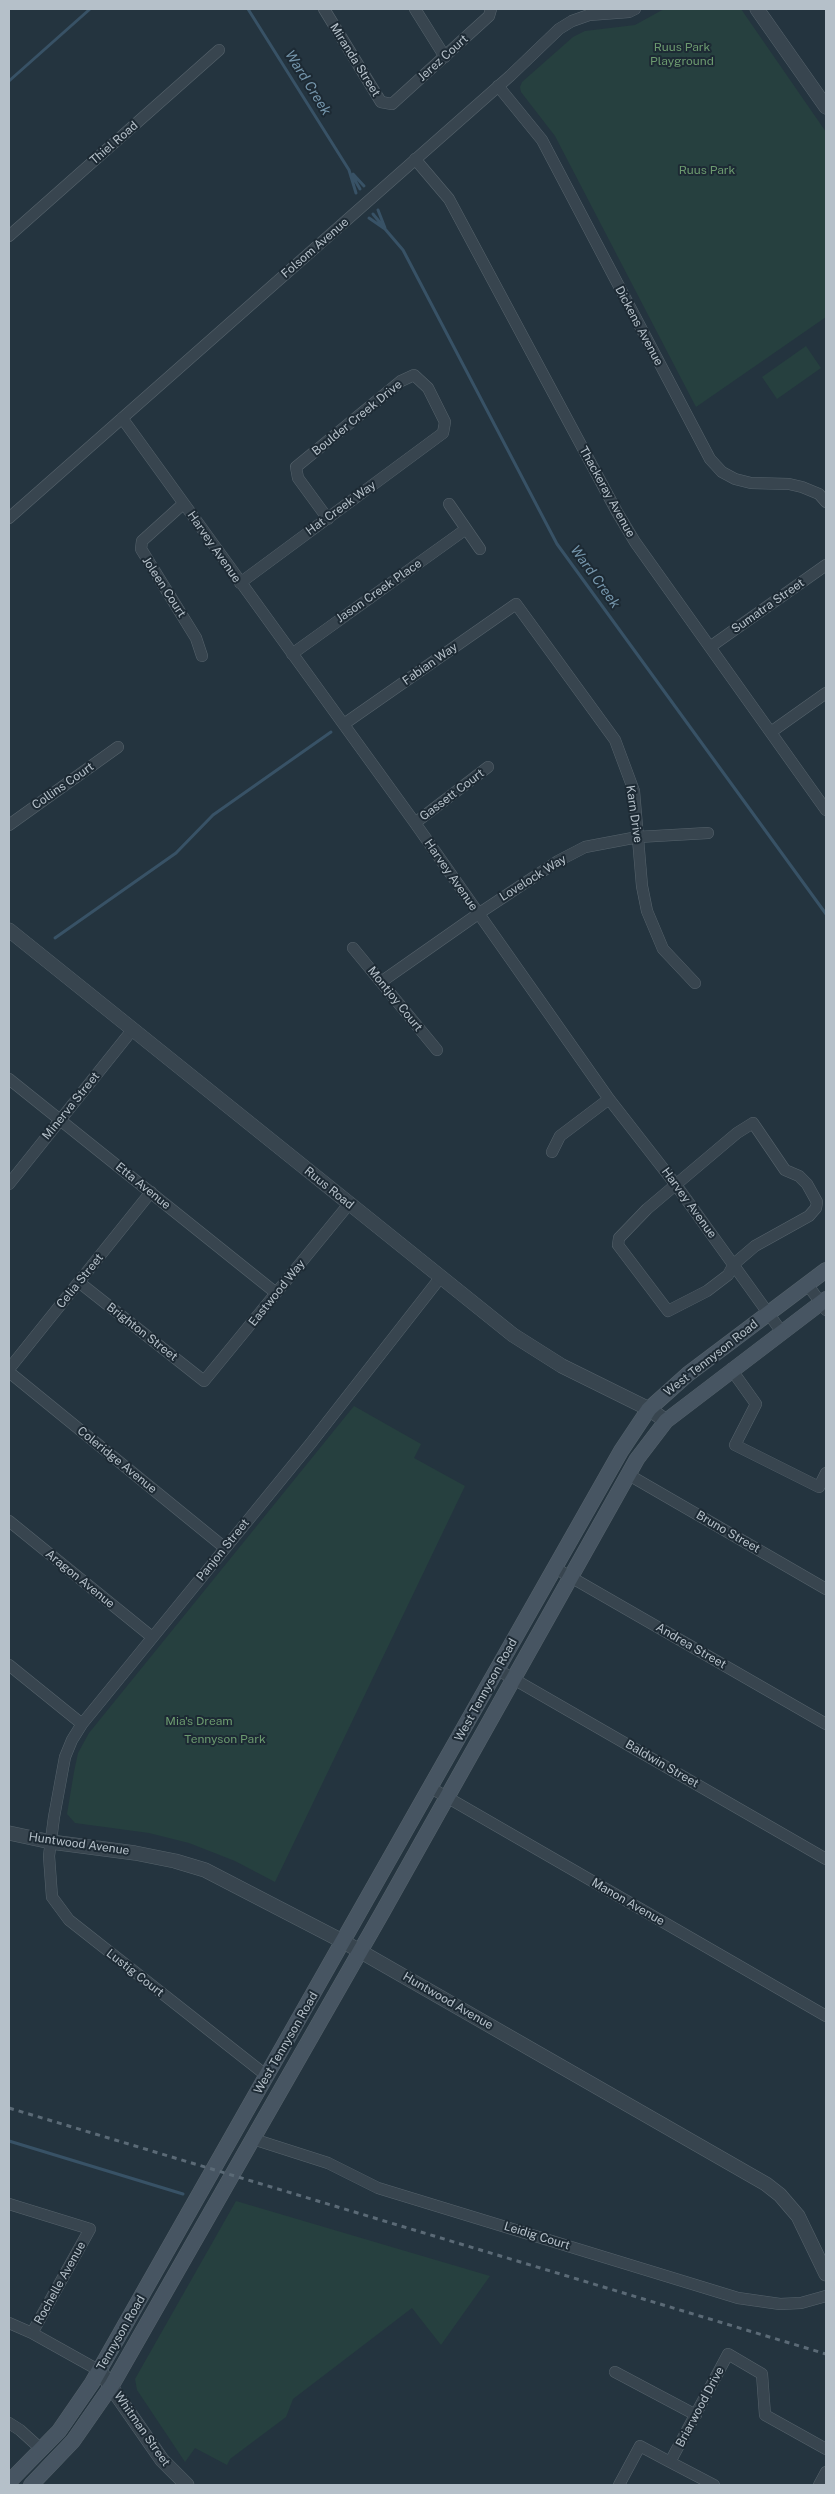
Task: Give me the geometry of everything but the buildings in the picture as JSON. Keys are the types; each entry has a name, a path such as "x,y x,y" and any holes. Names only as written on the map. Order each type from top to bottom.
{"main road":[{"name":"West Tennyson Road","path":"214,2170 621,1451 649,1409 688,1374 826,1270"},
{"name":"West Tennyson Road","path":"233,2175 637,1459 666,1421 782,1331 824,1304"},
{"name":"Tennyson Road","path":"9,2482 42,2450 73,2414 214,2170"},
{"name":"Tennyson Road","path":"31,2485 74,2441 112,2385 233,2175"}],"street":[{"name":"Miranda Street","path":"324,9 381,102 392,104"},
{"path":"415,9 445,57"},
{"name":"Jerez Court","path":"392,104 489,16 491,9"},
{"name":"Folsom Avenue","path":"9,518 498,86 559,29 572,21 589,15 629,12 635,9"},
{"path":"756,9 826,107"},
{"name":"Thiel Road","path":"9,236 219,50"},
{"name":"Dickens Avenue","path":"498,86 542,140 710,460 722,472 735,479 751,483 802,486 818,494 826,502"},
{"name":"Thackeray Avenue","path":"415,159 449,199 617,512 826,810"},
{"name":"Boulder Creek Drive","path":"328,519 298,478 296,467 401,381 414,375 428,388 445,422 443,433"},
{"name":"Harvey Avenue","path":"122,418 415,822 609,1099 676,1185 782,1331"},
{"name":"Hat Creek Way","path":"240,583 443,433"},
{"name":"Joleen Court","path":"184,504 142,540 141,550 196,638 202,656"},
{"path":"449,504 480,549"},
{"name":"Jason Creek Place","path":"292,654 466,529"},
{"name":"Sumatra Street","path":"710,647 826,565"},
{"name":"Fabian Way","path":"344,724 516,604"},
{"name":"Karn Drive","path":"516,604 615,740 634,791 642,886 647,911 663,949 695,983"},
{"path":"771,732 826,693"},
{"name":"Collins Court","path":"9,825 118,747"},
{"name":"Gassett Court","path":"415,822 488,767"},
{"name":"Lovelock Way","path":"381,982 558,861 585,847 638,837 708,833"},
{"name":"Ruus Road","path":"9,930 513,1335 562,1366 649,1409 666,1421"},
{"name":"Montjoy Court","path":"353,948 436,1050"},
{"name":"Minerva Street","path":"9,1184 133,1029"},
{"name":"Etta Avenue","path":"9,1079 276,1293"},
{"path":"552,1152 560,1136 609,1099"},
{"path":"753,1123 785,1170 799,1176 807,1184 817,1202 809,1216 755,1246 734,1264 728,1275 706,1291 668,1311 618,1245 619,1238 646,1209 676,1185 737,1133 753,1123"},
{"name":"Celia Street","path":"9,1371 150,1192"},
{"name":"Eastwood Way","path":"204,1381 349,1204"},
{"name":"Panjon Street","path":"51,1842 65,1756 82,1724 316,1437 440,1278"},
{"name":"Brighton Street","path":"80,1282 204,1381"},
{"path":"807,1284 824,1304"},
{"path":"730,1370 756,1404 735,1444 819,1487 826,1473"},
{"name":"Coleridge Avenue","path":"9,1371 225,1548"},
{"name":"Bruno Street","path":"629,1475 826,1589"},
{"name":"Aragon Avenue","path":"9,1521 152,1637"},
{"name":"Andrea Street","path":"555,1568 826,1724"},
{"path":"9,1665 82,1724"},
{"name":"Baldwin Street","path":"498,1670 826,1859"},
{"name":"Manon Avenue","path":"431,1788 826,2016"},
{"name":"Huntwood Avenue","path":"9,1832 51,1842 135,1853 175,1861 205,1870 344,1942 766,2184 780,2195 798,2216 826,2274"},
{"name":"Lustig Court","path":"51,1842 49,1867 52,1897 69,1920 267,2076"},
{"name":"Leidig Court","path":"253,2138 328,2163 378,2188 738,2298 780,2304 801,2303 826,2296"},
{"name":"Rochelle Avenue","path":"9,2204 90,2229 32,2333"},
{"path":"9,2323 32,2333 100,2370"},
{"name":"Briarwood Drive","path":"619,2485 640,2446 670,2462 728,2354 762,2374 765,2414 826,2449"},
{"name":"Whitman Street","path":"100,2370 162,2460 188,2485"},
{"path":"615,2372 696,2415"},
{"path":"9,2423 20,2430 42,2450"},
{"path":"670,2462 714,2485"},
{"path":"821,2485 826,2472"}],"green space":[{"name":"Ruus Park","path":"664,9 741,9 826,132 826,317 696,407 555,136 521,92 520,87 522,82 573,37 585,31 635,25"},
{"path":"806,346 821,368 777,399 762,377"},
{"name":"Tennyson Park","path":"354,1406 421,1444 414,1458 465,1486 275,1882 235,1861 189,1843 149,1833 75,1823 67,1814 78,1753 89,1733"},
{"path":"236,2201 490,2276 441,2345 412,2308 293,2399 286,2417 230,2459 227,2465 195,2448 185,2462 137,2390 135,2379"}],"waterway":[{"path":"9,81 90,9"},
{"name":"Ward Creek","path":"248,9 349,170 356,193"},
{"name":"Ward Creek","path":"353,174 364,186"},
{"name":"Ward Creek","path":"352,175 360,189"},
{"name":"Ward Creek","path":"378,210 385,228"},
{"name":"Ward Creek","path":"373,214 382,225"},
{"name":"Ward Creek","path":"369,218 385,229 403,250 557,544 826,914"},
{"path":"55,938 176,853 213,815 331,732"},
{"path":"9,2141 183,2194"}],"railway":[{"path":"9,2108 826,2354"}],"park label":[{"name":"Ruus Park Playground","path":"682,54"},
{"name":"Mia's Dream","path":"199,1721"}]}
